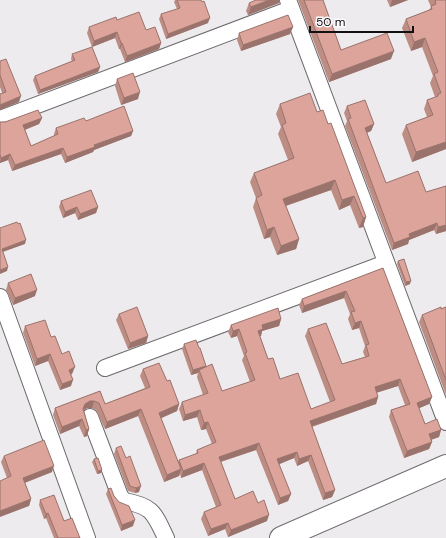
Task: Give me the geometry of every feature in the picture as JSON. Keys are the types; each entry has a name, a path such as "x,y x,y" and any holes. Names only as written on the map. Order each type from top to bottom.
{"main road":[{"path":"281,538 446,466"}],"street":[{"path":"0,119 290,5 446,422"},
{"path":"104,368 386,263"},
{"path":"0,297 87,538"},
{"path":"90,417 120,496 124,501 140,504 151,510 166,538"}],"building":[{"path":"177,0 204,1 210,18 168,34 161,14 180,8"},
{"path":"256,0 269,0 251,7 249,3"},
{"path":"304,0 323,0 341,50 387,33 394,51 332,74"},
{"path":"435,0 446,0 446,142 416,152 406,125 433,115 427,100 438,96 438,94 441,93 434,74 438,72 425,38 414,42 406,19 432,9 431,6 436,4"},
{"path":"139,12 146,30 155,27 161,43 127,56 117,32 94,41 89,27 116,17 117,20"},
{"path":"288,15 293,27 243,45 239,33"},
{"path":"92,47 100,67 40,90 35,76 75,60 72,54"},
{"path":"6,59 21,96 0,105 0,94 6,92 0,75 0,61"},
{"path":"133,73 140,92 124,98 117,79"},
{"path":"310,93 317,112 323,110 328,124 331,123 366,217 363,218 354,196 342,200 335,180 283,199 299,239 281,246 274,227 267,230 256,198 262,195 254,173 294,158 282,125 286,123 280,104"},
{"path":"365,100 374,124 365,128 386,183 418,171 426,192 446,186 446,225 438,227 437,223 409,234 410,237 394,243 348,119 351,118 347,106"},
{"path":"124,106 133,131 94,145 95,147 67,157 63,148 15,165 10,154 1,158 0,122 5,122 38,110 42,118 23,125 31,146 58,134 56,128 84,118 86,121"},
{"path":"91,190 98,207 80,214 77,207 65,212 61,201"},
{"path":"17,222 18,224 20,223 26,240 2,249 8,267 0,270 0,228"},
{"path":"404,259 411,281 406,282 398,261"},
{"path":"383,268 432,397 417,403 425,424 437,419 441,430 429,434 432,442 407,451 391,410 410,404 400,379 375,387 378,397 310,421 335,490 325,493 311,455 299,459 297,452 277,459 291,494 280,498 259,443 219,457 235,499 253,491 258,503 264,500 269,515 231,530 228,523 211,529 204,512 221,505 204,463 183,471 179,460 198,453 197,450 216,442 208,422 204,423 200,410 185,415 182,402 208,393 199,370 212,364 222,391 255,380 245,353 247,352 239,329 233,331 231,325 278,308 281,319 262,325 263,329 258,331 268,359 273,358 280,379 298,373 311,409 335,400 308,329 326,323 342,364 369,356 366,345 369,344 361,321 355,323 351,312 355,311 346,291 304,306 302,299"},
{"path":"31,274 37,290 15,298 8,283"},
{"path":"137,307 148,336 130,343 119,314"},
{"path":"441,307 441,309 446,307 446,380 422,315"},
{"path":"45,320 51,337 55,336 62,354 69,351 75,367 69,370 73,380 62,384 50,354 37,359 25,326"},
{"path":"196,340 206,366 193,370 184,344"},
{"path":"159,363 167,381 170,380 179,404 159,413 181,469 167,475 141,409 107,422 99,403 90,401 85,404 83,409 89,429 86,430 82,419 62,427 55,408 100,391 105,404 150,387 143,369"},
{"path":"44,440 54,466 23,478 31,499 0,511 0,481 11,476 4,456"},
{"path":"121,446 126,458 130,456 141,486 136,488 130,486 116,448"},
{"path":"98,458 102,470 98,471 94,459"},
{"path":"111,488 114,496 119,502 129,506 135,520 122,525 108,489"},
{"path":"54,495 64,521 72,518 80,538 58,538 48,513 46,514 40,500"}]}
